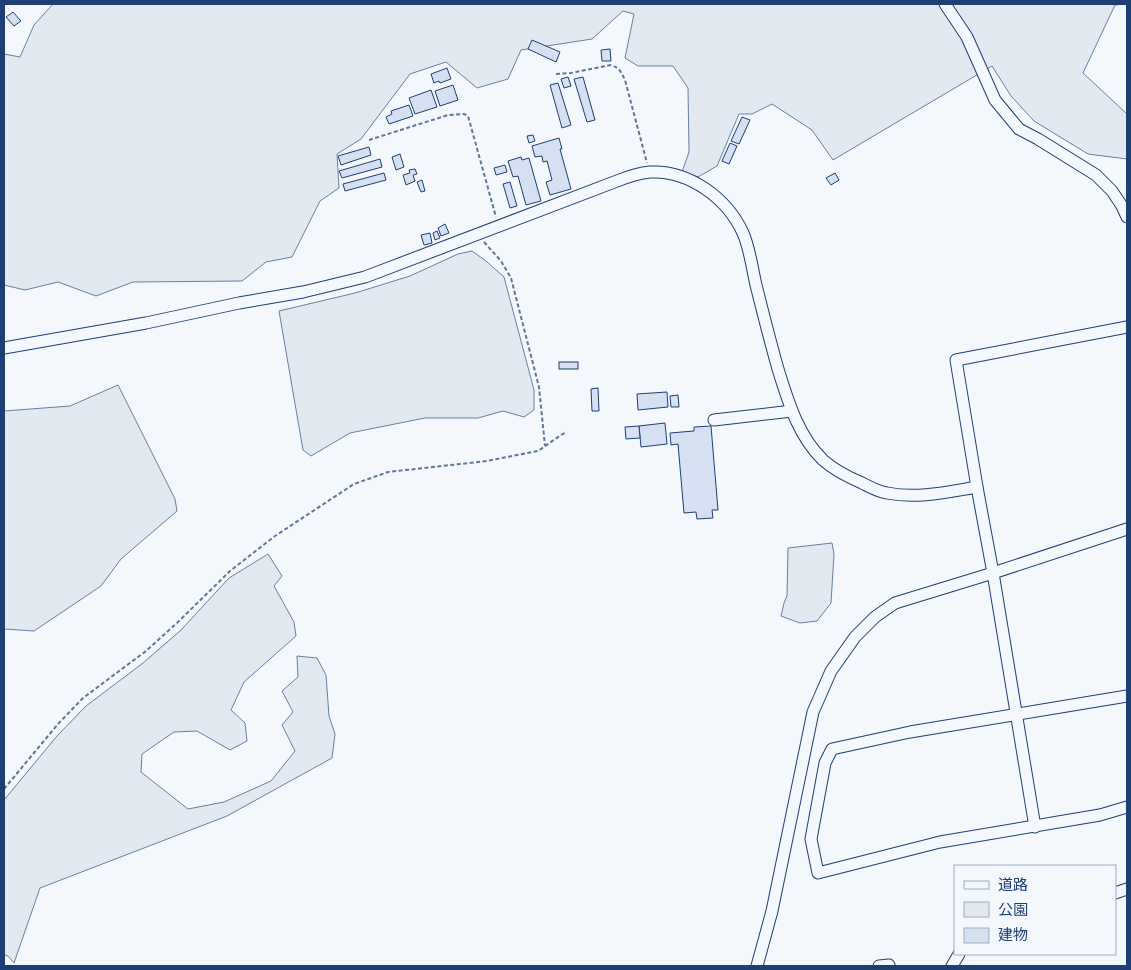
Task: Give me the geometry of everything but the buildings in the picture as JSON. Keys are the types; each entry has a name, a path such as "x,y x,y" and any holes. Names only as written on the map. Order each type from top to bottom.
{"street":[{"path":"945,4 967,37 995,100 1019,129 1096,175 1112,191 1127,216"},
{"path":"4,348 146,324 239,303 335,285 365,277 634,175 650,172 670,173 709,191 734,217 744,235 770,342 787,400 798,426 823,460 846,476 884,493 904,496 926,496 977,487"},
{"path":"1034,826 994,573 977,487 956,360 1127,327"},
{"path":"714,420 792,411"},
{"path":"757,966 772,911 813,712 831,671 855,637 875,618 896,603 1127,529"},
{"path":"1127,696 910,732 832,749 825,763 811,839 818,873 940,842 1100,815 1127,807"},
{"path":"952,966 958,955"},
{"path":"879,966 889,966"}],"path":[{"path":"556,74 611,65 621,71 650,172"},
{"path":"369,140 448,114 458,113 468,116 499,226"},
{"path":"477,235 501,261 511,278 539,387 545,446"},
{"path":"4,789 58,724 83,698 146,651 230,571 275,536 354,484 388,472 487,461 538,451 567,432"}],"green space":[{"path":"53,4 1124,4 1115,5 1083,73 1127,114 1127,159 1088,154 1034,121 1011,96 992,66 833,160 812,130 772,104 752,114 739,114 717,166 698,177 682,172 689,152 688,88 673,66 638,66 625,58 634,14 623,11 592,39 521,50 508,79 477,88 446,62 410,74 361,139 337,154 339,188 320,201 292,257 266,262 242,281 133,282 96,296 58,282 25,290 4,285 4,54 20,57 34,25"},
{"path":"472,251 504,277 534,390 534,410 524,417 503,411 478,418 425,418 350,433 311,456 303,450 279,311 355,293 410,276 458,254"},
{"path":"118,385 175,499 177,511 121,559 101,586 34,631 4,629 4,411 70,406"},
{"path":"832,543 834,554 831,603 817,621 800,623 781,616 787,596 788,548"},
{"path":"268,554 282,576 274,586 294,622 296,636 244,682 231,710 245,723 247,741 230,750 197,731 174,732 142,754 141,772 188,809 224,802 271,781 295,751 282,725 293,712 282,691 298,677 297,656 317,658 326,675 329,716 335,734 332,758 227,816 40,888 14,963 8,956 4,955 4,800 57,736 86,706 143,663 181,630 229,578"}]}
